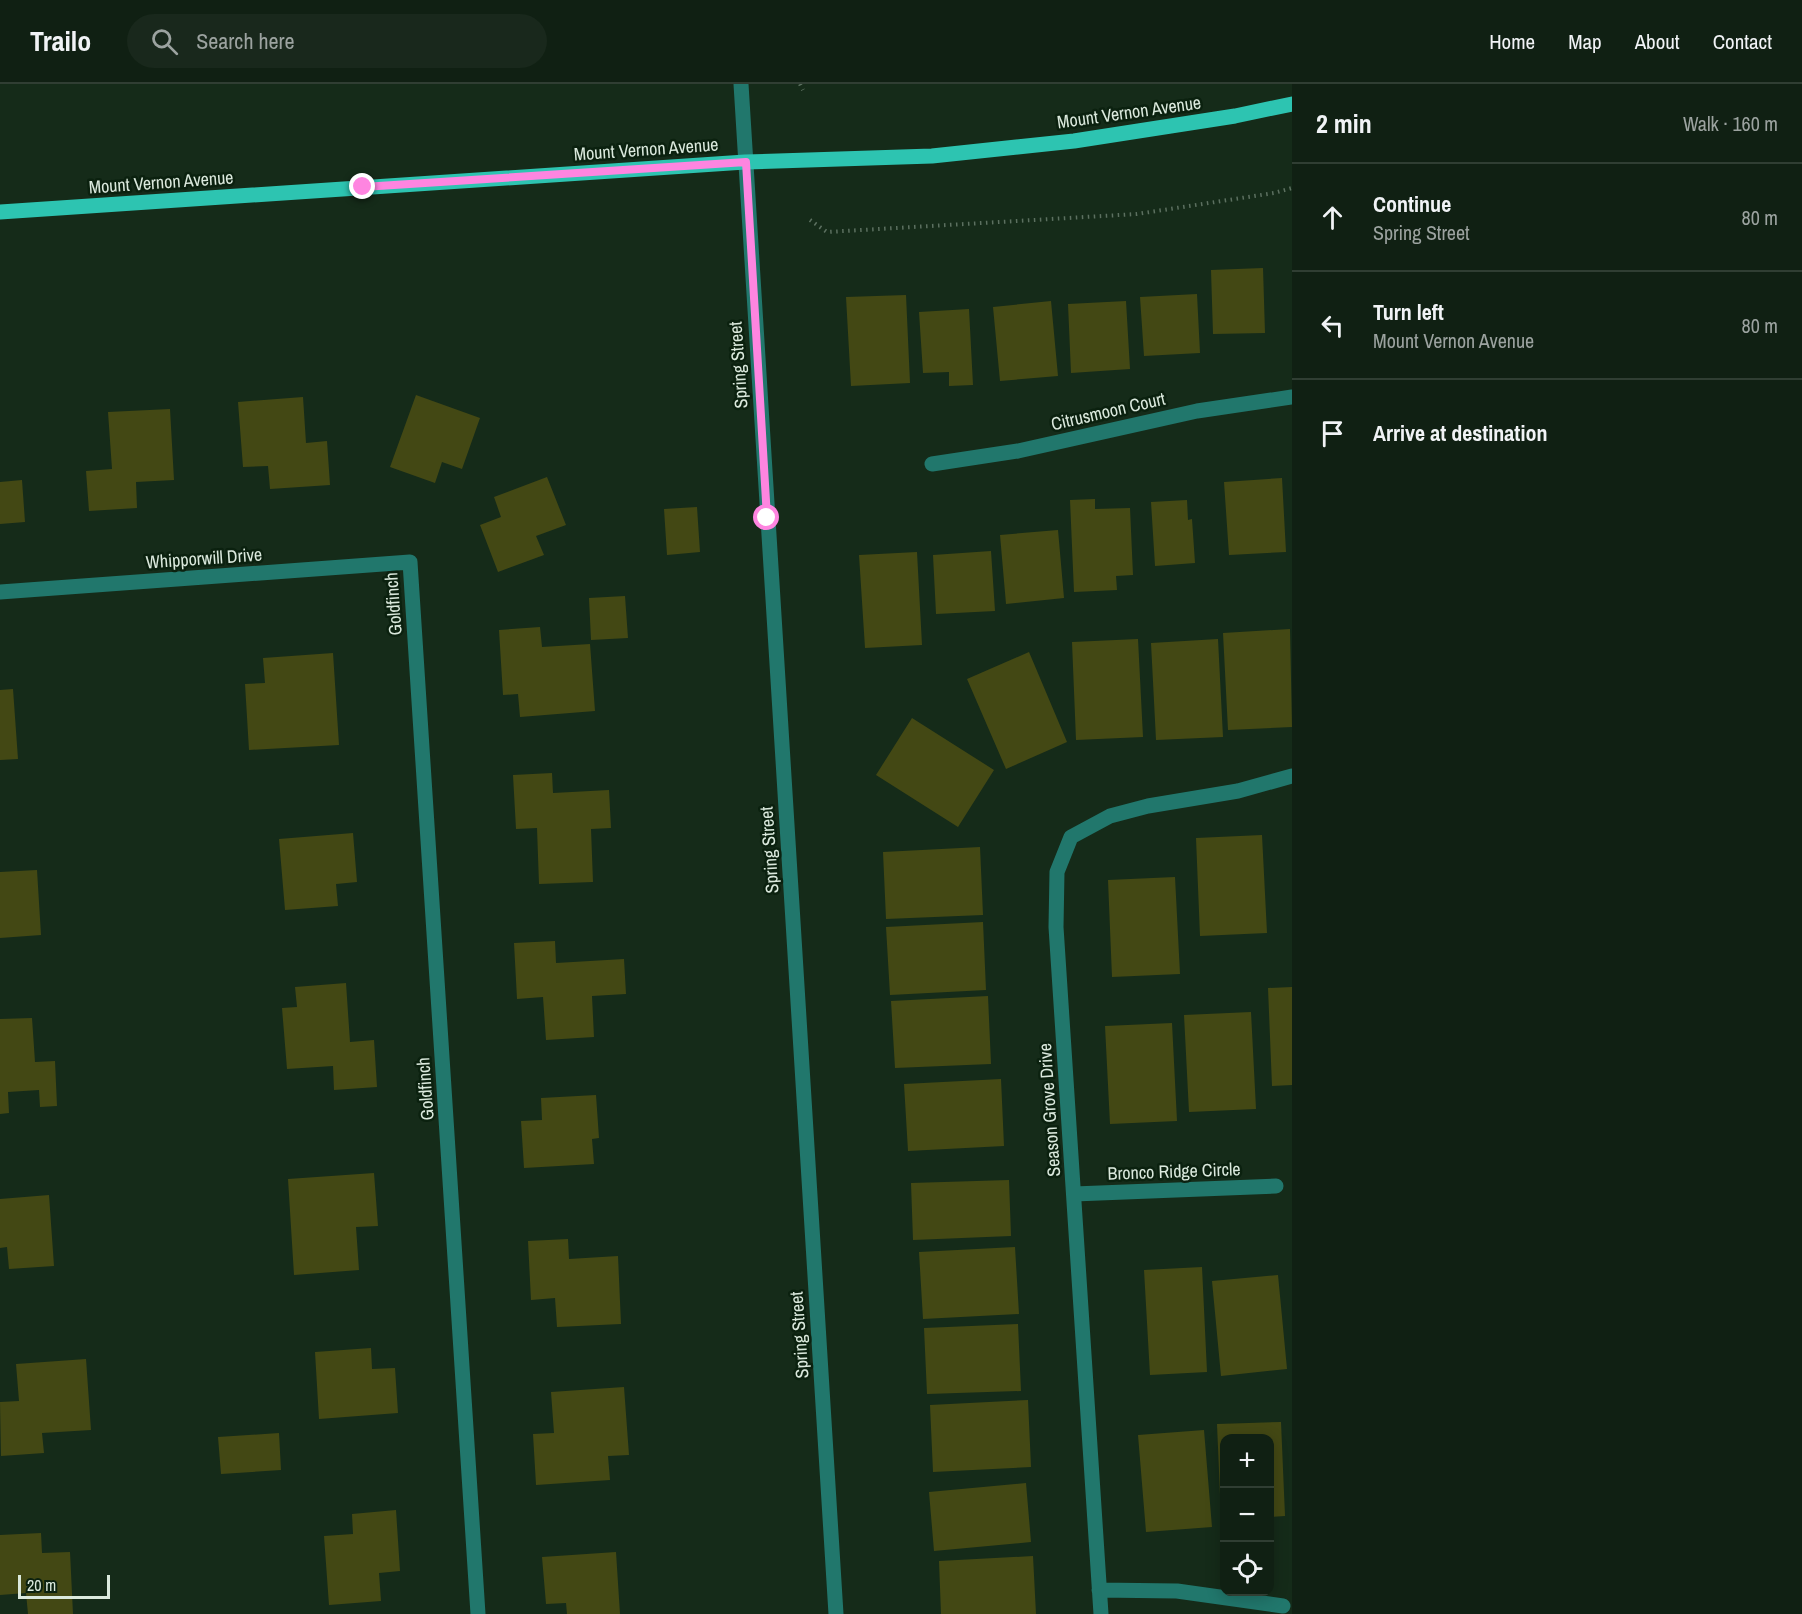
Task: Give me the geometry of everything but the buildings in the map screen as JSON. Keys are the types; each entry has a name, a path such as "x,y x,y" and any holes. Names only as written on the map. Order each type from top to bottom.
{"main road":[{"name":"Mount Vernon Avenue","path":"0,212 746,162 932,156 1074,141 1235,116 1292,104"}],"street":[{"name":"Spring Street","path":"741,84 836,1614"},
{"name":"Citrusmoon Court","path":"932,465 1018,451 1197,411 1292,397"},
{"name":"Whipporwill Drive","path":"0,592 410,562"},
{"name":"Goldfinch","path":"410,562 478,1614"},
{"name":"Season Grove Drive","path":"1101,1614 1056,927 1057,872 1071,837 1110,816 1138,808 1239,791 1292,776"},
{"name":"Bronco Ridge Circle","path":"1074,1194 1276,1186"},
{"path":"1099,1590 1177,1591 1283,1606"}],"path":[{"path":"800,84 803,90"},
{"path":"810,220 826,232 1137,214 1274,193 1292,188"}],"route":[{"path":"363,187 746,162 767,518"}]}
